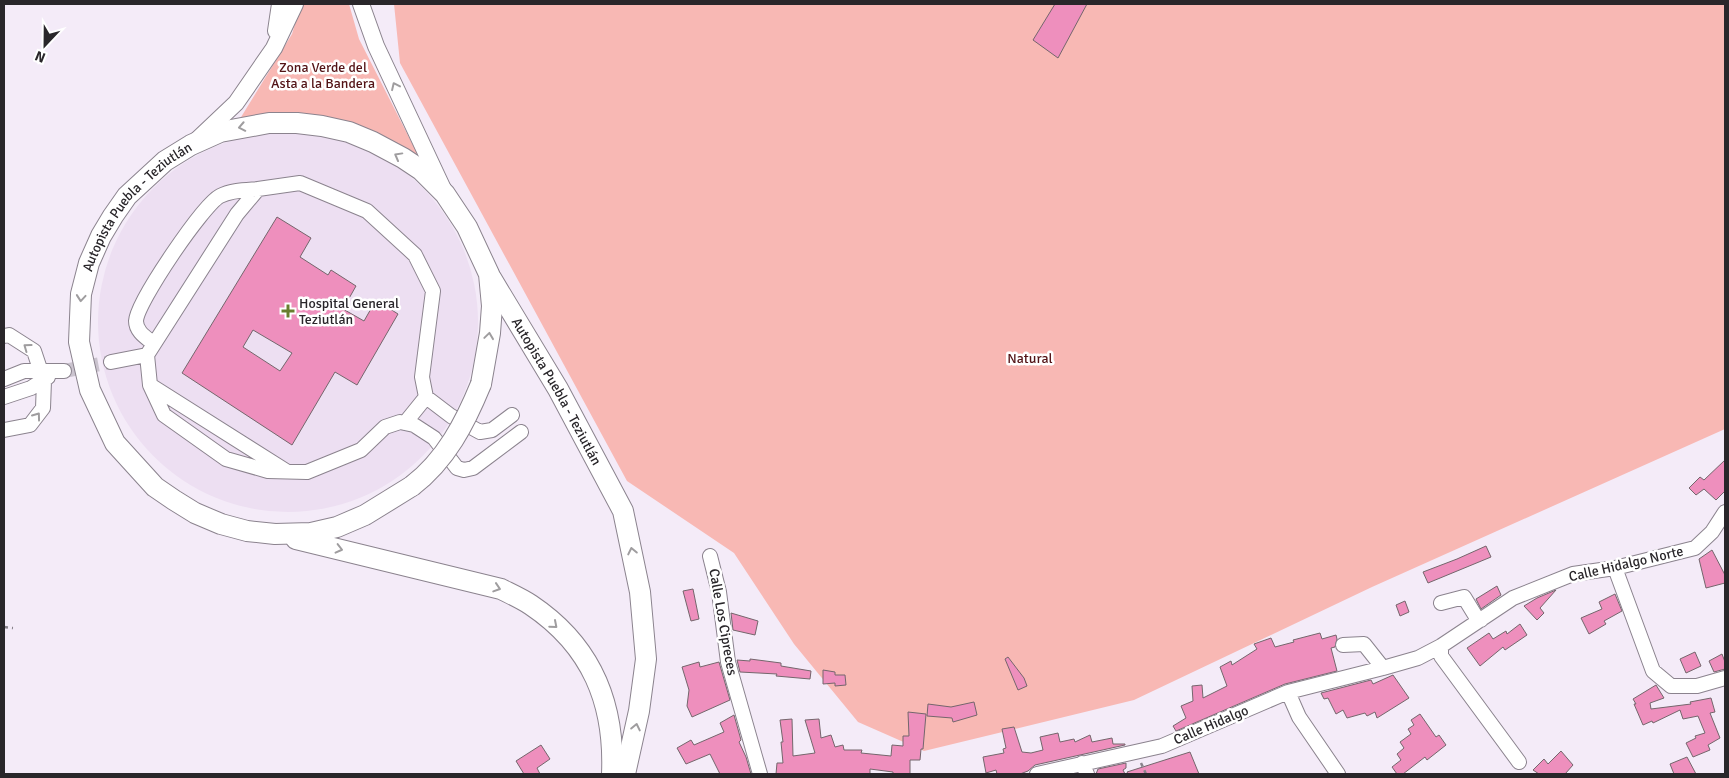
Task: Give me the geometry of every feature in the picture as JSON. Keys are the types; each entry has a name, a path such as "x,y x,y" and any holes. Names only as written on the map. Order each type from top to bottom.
{"highway":[{"name":"Autopista Puebla - Teziutlán","path":"612,774 612,731 608,712 591,668 576,645 556,625 531,605 501,589 275,534 221,524 195,513 155,486 115,444 90,390 79,342 81,294 89,263 100,236 128,196 165,161 191,145 220,132 269,122 322,126 349,132 403,158 421,170 446,194 466,227 489,274 558,389 623,511 640,592 646,659 639,711 625,774"},
{"name":"Autopista Puebla - Teziutlán","path":"275,534 311,534 337,527 365,515 412,486 429,472 453,443 481,384 490,333 492,306 489,274"}],"main road":[{"path":"274,48 280,4"},
{"path":"191,145 236,103 274,48 295,4"},
{"path":"361,4 376,46 446,194"},
{"path":"372,4 376,46"}],"street":[{"path":"151,350 139,331 136,320 148,292 193,226 218,197 232,191 300,183 368,211 415,255 433,291 422,377 426,397 450,416 480,432 492,430 512,415"},
{"path":"258,189 238,214 151,350 150,385 164,415 226,459 268,471 307,472 361,450 385,427 400,422 414,425 434,438 457,468 464,470 473,468 520,432"},
{"path":"4,336 9,335 34,351 51,374"},
{"path":"111,362 151,350"},
{"path":"4,379 24,371 51,374"},
{"path":"4,397 31,388 51,374"},
{"path":"4,430 30,425 42,408 51,374"},
{"path":"150,385 287,471"},
{"path":"405,423 426,397"},
{"name":"Calle Hidalgo Norte","path":"1383,668 1418,658 1440,646 1513,598 1573,574 1615,568 1695,548 1712,532 1725,512"},
{"name":"Calle Los Cipreces","path":"710,556 719,592 728,662 760,774"},
{"path":"1615,568 1653,671 1672,686 1696,686 1725,678"},
{"path":"1441,603 1464,597 1481,620"},
{"path":"1343,645 1364,644 1383,668"},
{"path":"1440,646 1441,656 1519,762"},
{"name":"Calle Hidalgo","path":"1037,774 1084,768 1162,746 1288,692 1383,668"},
{"path":"1288,692 1299,717 1338,774"}],"path":[{"path":"4,627 13,628"}],"shaded area":[{"name":"Hospital General Teziutlán","path":"288,132 325,136 361,146 378,154 409,175 435,201 456,232 464,249 474,285 478,322 474,359 464,395 456,412 435,443 409,469 378,490 361,498 325,508 288,512 251,508 215,498 198,490 167,469 141,443 120,412 112,395 102,359 98,322 102,285 112,249 120,232 141,201 167,175 198,154 215,146 251,136"}],"green space":[{"name":"Zona Verde del Asta a la Bandera","path":"301,4 349,4 359,39 419,157 354,127 238,122 292,34"},
{"name":"Natural","path":"394,4 1725,4 1725,429 1372,587 1134,700 924,751 858,722 794,644 734,553 627,481 400,63"}],"building":[{"path":"1055,4 1087,4 1058,58 1033,40"},
{"path":"277,217 311,238 300,257 328,275 331,270 356,286 343,309 364,321 376,300 398,314 357,385 335,372 292,445 182,373","holes":["253,330 292,353 280,371 243,347"]},
{"path":"1725,460 1725,491 1716,500 1704,489 1696,495 1689,488 1700,477 1704,480"},
{"path":"1486,546 1491,557 1428,583 1423,572"},
{"path":"1712,550 1725,575 1725,583 1706,588 1699,559"},
{"path":"1497,586 1501,595 1481,609 1476,599"},
{"path":"693,589 699,619 691,621 683,591"},
{"path":"1556,590 1540,608 1544,613 1537,620 1524,606 1537,598"},
{"path":"1615,594 1622,611 1604,621 1606,624 1589,634 1581,618 1602,609 1599,602"},
{"path":"1405,601 1409,612 1400,616 1396,605"},
{"path":"731,613 758,621 755,635 733,630"},
{"path":"1520,624 1527,635 1505,650 1503,647 1480,666 1467,648 1489,633 1493,639 1506,631 1507,634"},
{"path":"1320,633 1322,639 1336,635 1335,647 1331,648 1337,671 1285,684 1176,731 1173,726 1186,718 1181,706 1193,701 1192,686 1202,685 1203,698 1227,686 1220,667 1231,661 1232,665 1257,649 1254,644 1271,638 1275,647"},
{"path":"1695,652 1701,666 1686,673 1680,659"},
{"path":"1722,654 1725,669 1714,672 1709,661"},
{"path":"1008,657 1024,678 1027,686 1018,690 1005,659"},
{"path":"750,659 781,663 781,666 811,671 810,679 776,676 777,674 740,672 737,660 750,661"},
{"path":"699,662 700,667 719,662 730,700 692,717 687,706 689,690 682,667"},
{"path":"823,670 835,672 835,675 845,675 846,685 835,686 835,683 823,684"},
{"path":"1393,675 1409,698 1377,718 1375,712 1367,716 1365,713 1347,718 1343,710 1336,714 1328,698 1324,699 1321,693 1371,680 1373,684"},
{"path":"1656,685 1664,698 1650,703 1651,709 1691,704 1690,702 1711,698 1715,712 1710,713 1720,738 1708,745 1710,750 1693,757 1686,743 1696,738 1695,736 1705,733 1698,716 1683,719 1680,710 1653,723 1652,721 1643,725 1633,699"},
{"path":"974,702 977,715 953,722 952,718 927,716 928,704 951,707"},
{"path":"908,712 926,714 923,749 921,749 920,760 910,760 910,774 893,774 893,772 870,769 870,774 776,774 777,763 783,763 780,720 792,719 793,756 815,753 805,720 819,719 821,738 831,735 835,747 843,745 844,750 862,750 861,753 891,756 892,745 903,746 903,736 909,736"},
{"path":"1420,714 1436,737 1439,735 1446,745 1427,760 1425,757 1403,774 1397,774 1392,767 1401,760 1397,754 1404,748 1400,742 1411,734 1408,729 1414,725 1411,720"},
{"path":"734,715 741,740 739,742 751,774 720,774 710,754 686,764 677,748 691,740 694,745 724,732 720,723"},
{"path":"1014,727 1022,752 1031,753 1043,750 1040,737 1058,733 1060,742 1074,739 1075,742 1090,735 1092,742 1112,738 1113,744 1125,745 1035,765 1028,771 1020,774 997,774 996,770 986,773 983,757 1004,753 1003,749 1006,748 1002,729"},
{"path":"541,745 550,759 537,768 540,774 524,774 516,761"},
{"path":"1561,751 1573,765 1565,774 1539,774 1533,770 1544,759 1548,764"},
{"path":"1190,752 1199,774 1128,774 1127,772"},
{"path":"1687,757 1696,774 1674,774 1670,764"},
{"path":"1126,763 1126,768 1123,770 1125,774 1096,774 1098,769"}],"tunnel":[{"path":"64,371 111,362"}],"place":[{"name":"Hospital General Teziutlán","path":"288,311"}]}
